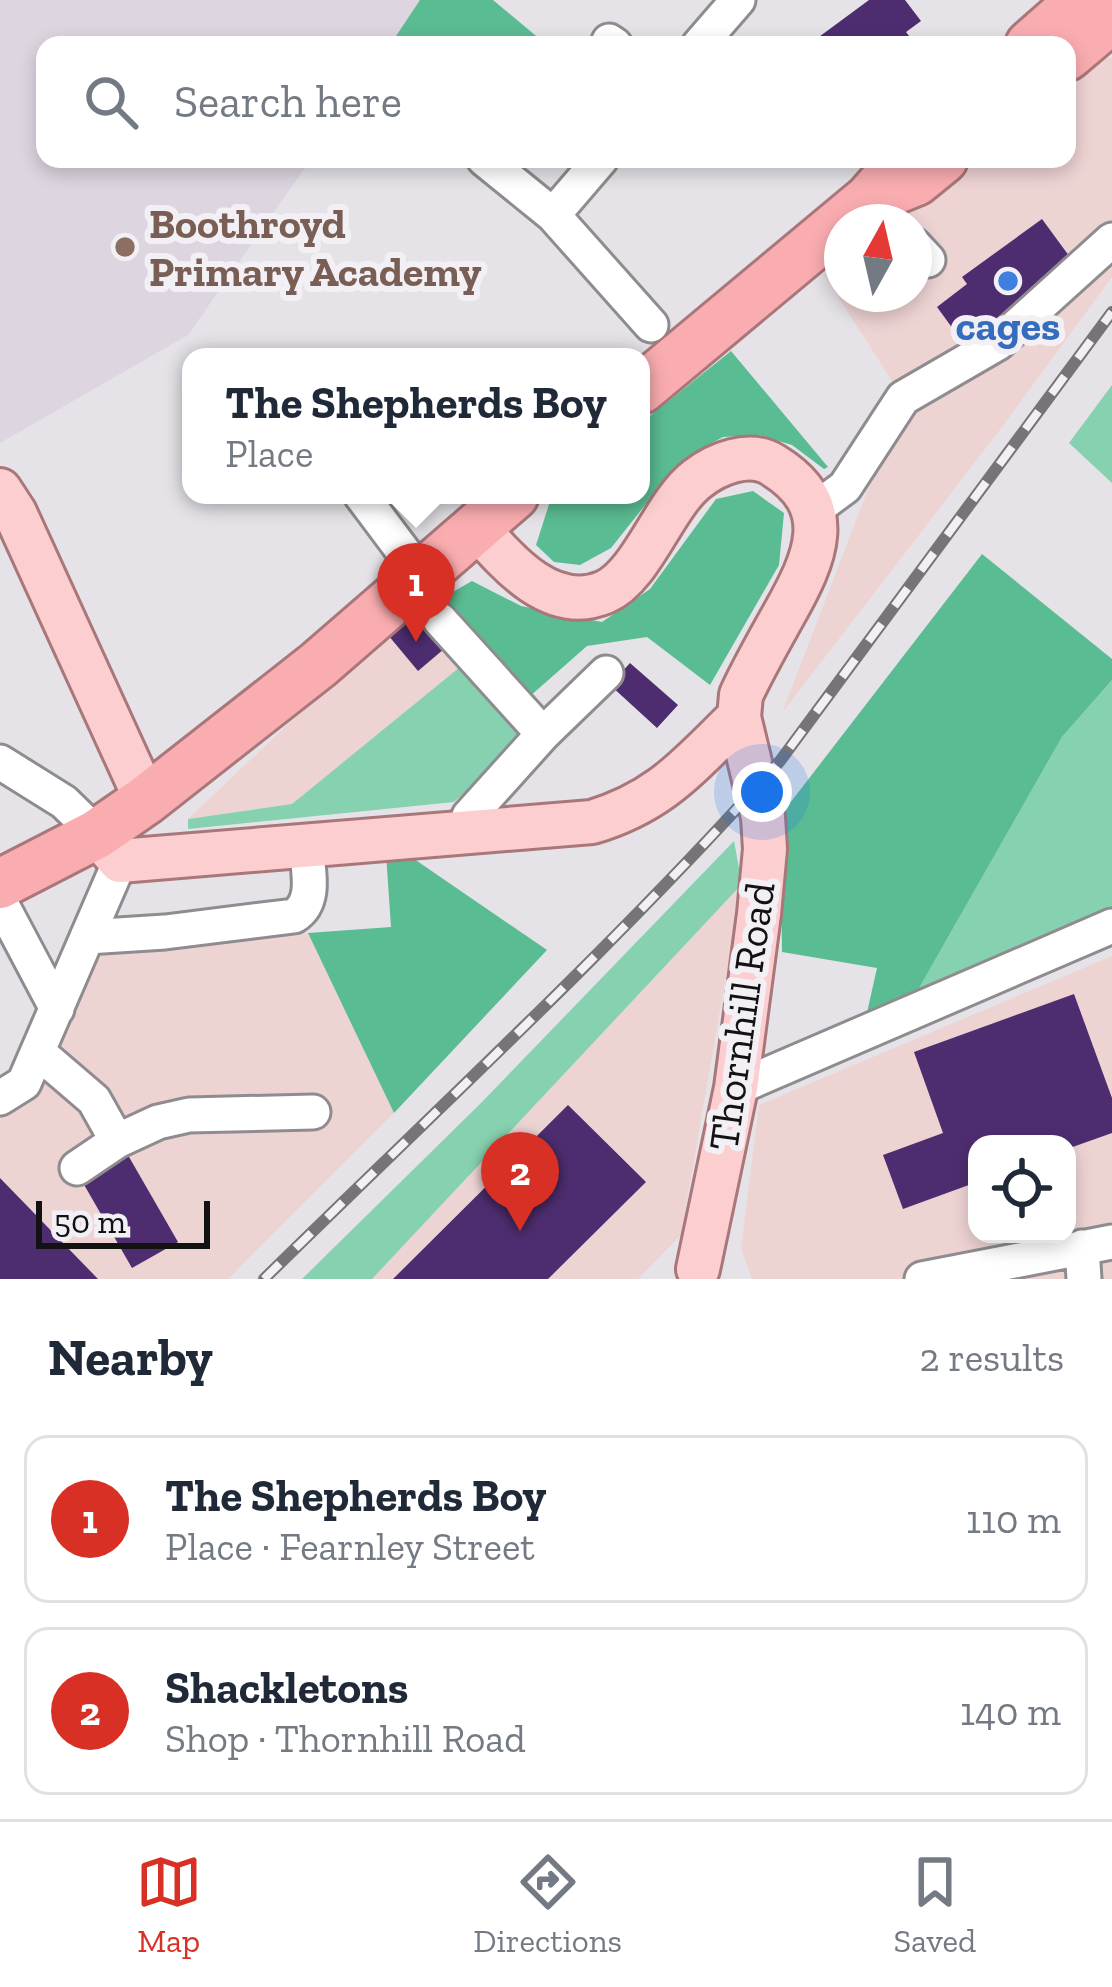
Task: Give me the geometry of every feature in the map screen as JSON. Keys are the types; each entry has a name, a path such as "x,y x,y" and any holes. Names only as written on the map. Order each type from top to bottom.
{"highway":[{"path":"1040,36 1081,0"},
{"path":"1076,48 1112,18"},
{"path":"883,204 900,168"},
{"path":"888,204 932,168"},
{"path":"650,382 824,253"},
{"path":"1,900 108,848 146,800 318,665 503,504"}],"main road":[{"path":"108,848 306,846 592,822 623,813 680,776 739,717 741,695 807,572 816,541 814,510 795,482 768,461 740,459 712,468 690,484 629,571 608,592 568,597 548,591 508,562 476,526"},
{"path":"0,490 15,512 146,800"},
{"name":"Thornhill Road","path":"699,1276 736,1088 765,849 763,817 739,717"}],"street":[{"path":"707,36 738,0"},
{"path":"495,168 554,214 651,325"},
{"path":"554,214 593,168"},
{"path":"814,510 845,487 903,398 998,343 1112,241"},
{"path":"368,504 421,575"},
{"path":"440,620 543,734"},
{"path":"471,832 469,816 606,673"},
{"path":"0,762 64,802 108,848 87,937 57,1009 24,1083 0,1098"},
{"path":"87,937 294,916 308,902 306,846"},
{"path":"1,900 57,1009"},
{"path":"736,1088 1112,926"},
{"path":"38,1052 94,1100 117,1141"},
{"path":"77,1168 158,1121 189,1115 313,1112"},
{"path":"922,1279 1093,1256"}],"shaded area":[{"name":"Boothroyd Primary Academy","path":"0,0 420,0 396,36 36,36 36,168 305,168 188,335 0,443"},
{"path":"1112,58 1112,277 782,713 903,398 848,312 932,312 932,204 916,204 963,168 1076,168 1076,81"},
{"path":"419,600 460,667 292,804 188,819"},
{"path":"742,884 681,1235 638,1279 372,1279"},
{"path":"308,933 394,1113 228,1279 0,1279 0,1114 99,946"},
{"path":"1112,956 1112,1279 752,1279 741,1248 759,1105"}],"green space":[{"path":"420,0 493,0 536,36 396,36"},
{"path":"731,351 828,467 824,469 792,445 759,435 723,437 692,454 650,499 650,416"},
{"path":"1112,385 1112,483 1069,443"},
{"path":"753,491 784,513 779,565 710,685 647,637 587,646 529,697 442,598 472,581 521,606 602,622 650,589 716,499"},
{"path":"549,504 646,504 611,548 580,565 554,562 536,545"},
{"path":"982,554 1112,659 1112,680 1062,737 914,997 866,1017 877,968 782,952 780,816"},
{"path":"460,667 524,739 454,802 188,829 188,819 292,804"},
{"path":"1112,680 1112,910 914,997 1062,737"},
{"path":"385,839 547,950 394,1113 308,933 391,927"},
{"path":"734,841 742,884 372,1279 302,1279 481,1103"}],"building":[{"path":"869,0 905,0 921,21 906,32 909,36 820,36"},
{"name":"cages","path":"1042,219 1075,264 964,344 937,307 967,284 962,277"},
{"path":"414,613 444,649 418,671 388,635"},
{"path":"630,663 678,705 657,728 610,685"},
{"path":"1074,994 1112,1098 1112,1133 1076,1146 1076,1135 968,1135 968,1185 903,1209 883,1155 943,1133 914,1052"},
{"path":"568,1105 646,1182 548,1279 393,1279"},
{"path":"125,1150 178,1242 132,1268 79,1176"},
{"path":"0,1178 98,1279 0,1279"}],"railway":[{"path":"264,1279 591,960 780,761 1112,312"}],"place":[{"name":"Boothroyd Primary Academy","path":"125,247"},
{"name":"cages","path":"1008,281"},
{"name":"The Shepherds Boy","path":"416,642"},
{"name":"Shackletons","path":"520,1231"}]}
